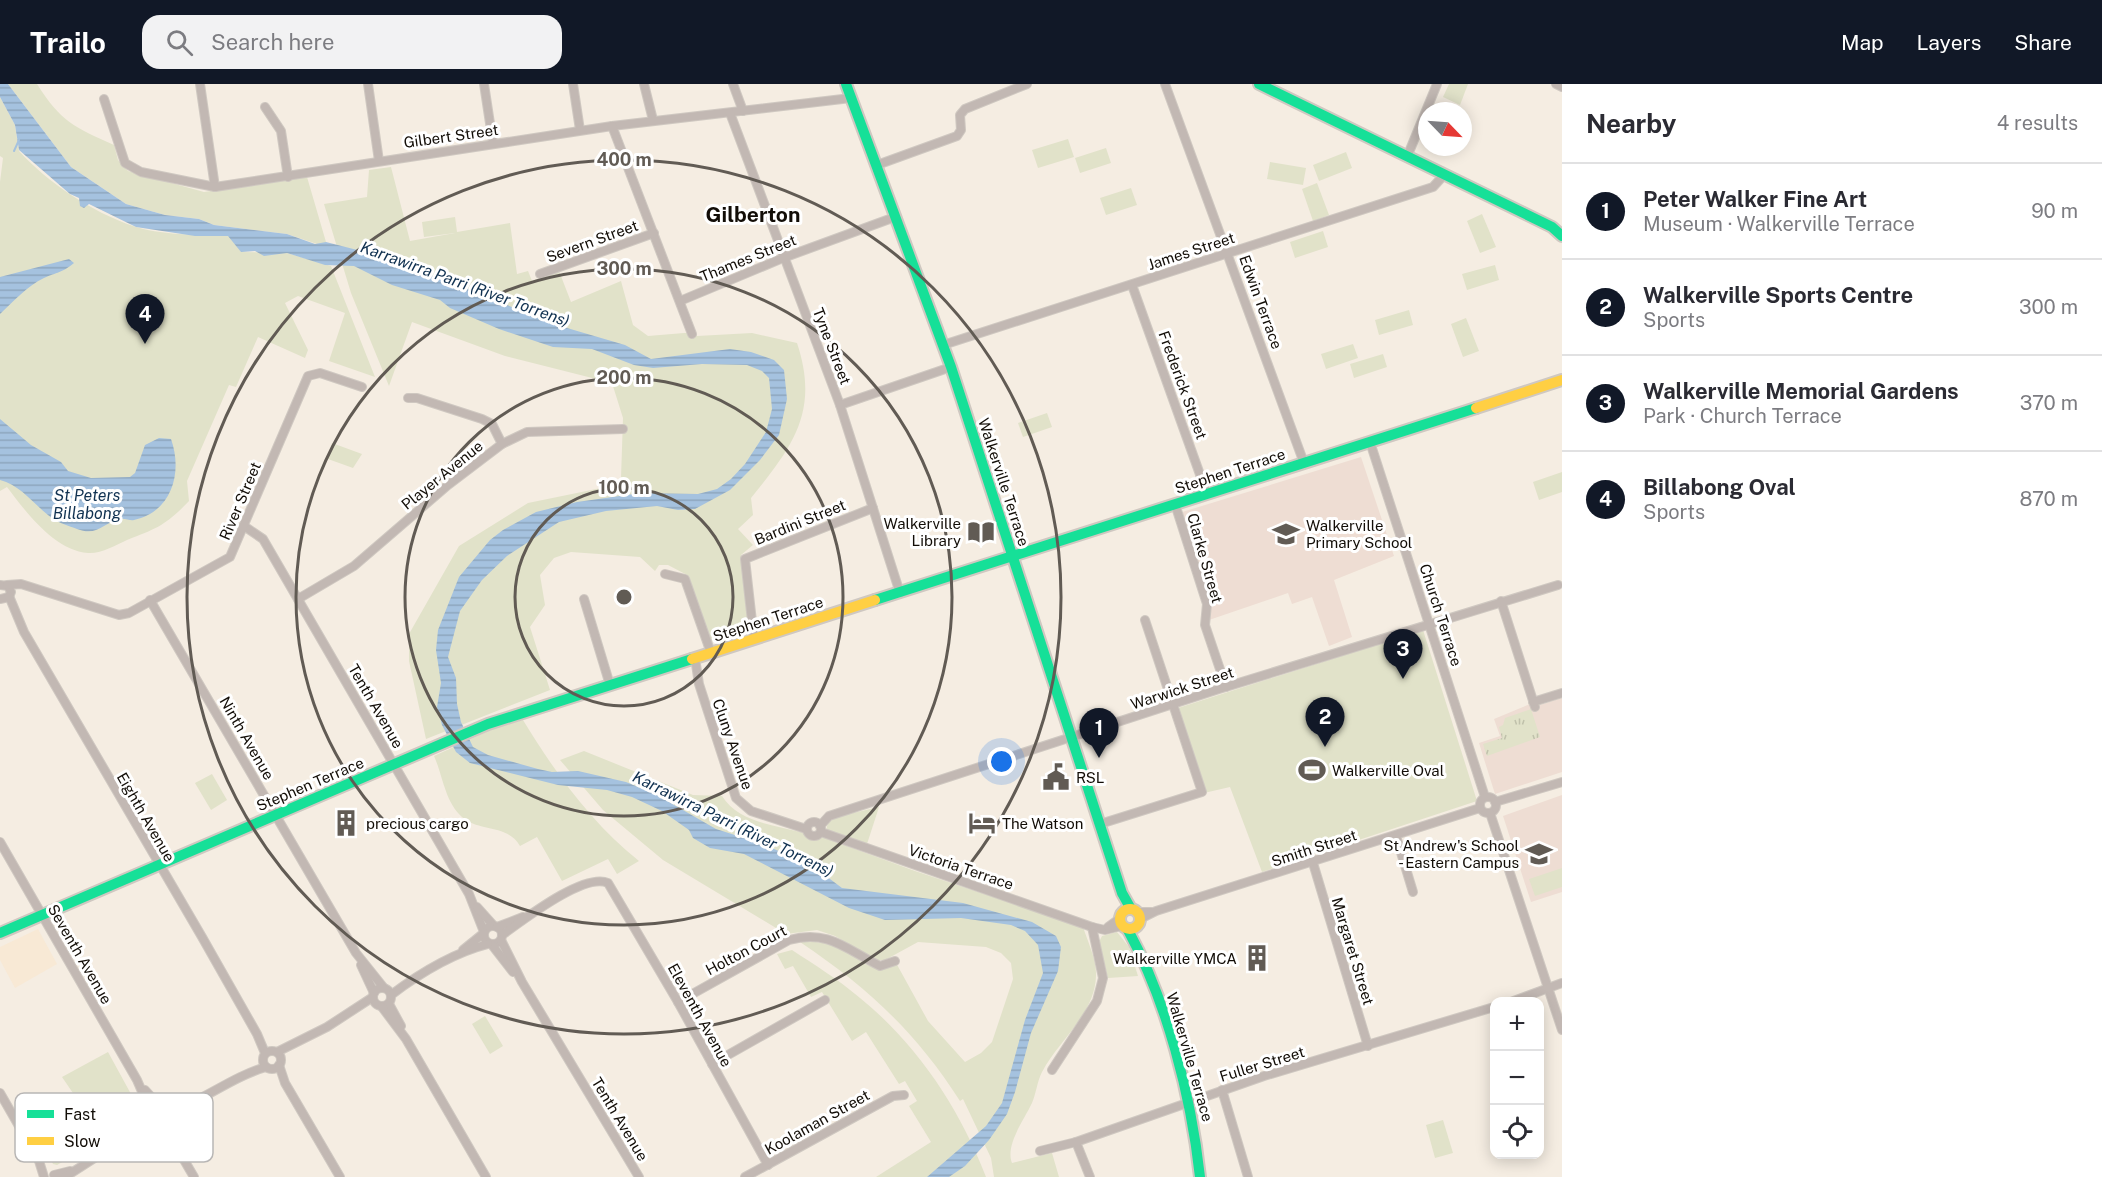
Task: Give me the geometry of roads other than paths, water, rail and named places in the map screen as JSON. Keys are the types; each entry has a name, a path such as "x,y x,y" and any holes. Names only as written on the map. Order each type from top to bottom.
{"main road":[{"name":"Walkerville Terrace","path":"846,84 951,367 1100,824 1138,948 1155,990 1190,1100 1196,1131 1200,1177"},
{"path":"1259,84 1444,175 1557,227 1562,236"},
{"name":"Stephen Terrace","path":"0,933 430,748 549,703 1562,380"}],"street":[{"path":"200,84 215,188"},
{"path":"368,84 379,161"},
{"path":"484,84 493,143"},
{"path":"573,84 580,130"},
{"path":"644,84 654,120"},
{"path":"733,84 742,111"},
{"path":"877,165 957,136 961,130 960,115 965,109 1027,84"},
{"name":"Edwin Terrace","path":"1165,84 1229,252 1304,463"},
{"path":"1407,156 1437,84"},
{"path":"1556,84 1562,87"},
{"name":"Gilbert Street","path":"104,99 125,163 141,172 215,188 580,130 851,98"},
{"path":"265,106 280,131 288,177"},
{"name":"Tyne Street","path":"729,113 840,405 900,592"},
{"path":"612,126 692,334"},
{"name":"James Street","path":"943,345 1433,187 1444,175"},
{"name":"Thames Street","path":"680,301 783,258 895,217"},
{"name":"Severn Street","path":"540,274 654,233"},
{"name":"Frederick Street","path":"1132,285 1208,494"},
{"path":"840,405 951,367"},
{"name":"River Street","path":"3,583 18,583 122,615 230,557 308,376 317,372 362,387"},
{"path":"408,399 417,398 482,419 492,424 502,444"},
{"name":"Player Avenue","path":"298,598 354,566 448,485 502,444 527,432 623,429"},
{"name":"Church Terrace","path":"1371,442 1485,797"},
{"name":"Clarke Street","path":"1175,504 1207,604 1205,626 1226,687"},
{"name":"Bardini Street","path":"754,639 745,559 873,508"},
{"name":"Tenth Avenue","path":"244,526 259,534 298,598 476,906 502,937 522,982 639,1177"},
{"path":"665,574 685,579 711,653"},
{"path":"1560,586 1562,576"},
{"name":"Eighth Avenue","path":"3,583 6,597 14,612 340,1177"},
{"name":"Warwick Street","path":"820,829 829,816 1226,687 1501,601 1560,586"},
{"name":"River Street","path":"6,597 33,589"},
{"path":"584,599 610,685"},
{"name":"Ninth Avenue","path":"150,600 385,998 406,1039 486,1177"},
{"path":"1501,601 1534,704 1562,693"},
{"path":"1100,824 1202,792 1145,620"},
{"name":"Cluny Avenue","path":"695,658 699,684 736,798 751,811 806,829 812,837 820,829"},
{"path":"1495,802 1562,782"},
{"path":"1490,813 1480,808 1481,801 1485,797 1495,802"},
{"path":"1490,813 1494,810 1495,802"},
{"name":"Smith Street","path":"1129,919 1313,863 1480,808"},
{"path":"1490,813 1562,1030"},
{"path":"806,829 813,822 820,829"},
{"name":"Victoria Terrace","path":"820,829 1092,927 1105,930 1129,919"},
{"path":"1396,836 1413,892"},
{"name":"Seventh Avenue","path":"0,842 141,1093"},
{"name":"Margaret Street","path":"1313,863 1368,1046"},
{"name":"Eleventh Avenue","path":"525,916 590,881 604,881 614,893 678,1002 768,1165"},
{"name":"Tenth Avenue","path":"476,906 484,933 490,944 522,982"},
{"path":"342,1017 385,998 416,977 460,953 495,926 525,916"},
{"path":"460,953 490,944 502,937 525,916"},
{"path":"1052,1070 1097,1001 1103,978 1092,927"},
{"name":"Holton Court","path":"678,1002 789,940 805,936 832,940 880,966 895,961"},
{"name":"Ninth Avenue","path":"356,952 373,995 385,998"},
{"path":"1526,997 1562,983"},
{"path":"210,1093 342,1017 373,995 385,998"},
{"path":"712,1064 825,1000"},
{"name":"Fuller Street","path":"1040,1151 1076,1142 1190,1100 1490,1007"},
{"name":"Seventh Avenue","path":"136,1080 147,1093"},
{"path":"1222,1090 1248,1177"},
{"path":"0,1093 15,1119"},
{"name":"Koolaman Street","path":"745,1177 893,1096 904,1095"},
{"path":"1076,1142 1090,1177"},
{"path":"40,1162 50,1176 72,1171"},
{"path":"65,1177 87,1162"},
{"name":"Seventh Avenue","path":"186,1162 195,1177"}],"water":[{"path":"0,84 8,84 71,167 126,204 165,215 199,219 214,225 287,234 315,244 326,242 369,253 466,288 550,323 625,345 651,359 730,349 751,352 774,360 784,370 787,399 779,435 760,460 730,490 695,509 678,510 657,506 606,511 559,522 507,556 482,580 460,611 448,657 456,678 457,704 461,722 473,747 488,755 552,772 578,771 626,782 655,794 716,829 763,844 814,867 842,888 963,903 1032,922 1056,936 1061,947 1058,971 1031,1033 1007,1114 989,1140 965,1166 949,1177 927,1177 986,1126 1002,1103 1025,1020 1043,973 1038,945 1025,931 1011,925 961,918 885,920 849,908 744,854 710,848 693,838 689,830 662,811 632,797 607,790 558,785 470,763 456,752 442,725 437,707 441,683 436,650 438,630 459,577 490,540 536,512 577,502 641,493 698,494 717,489 731,479 745,464 766,432 772,409 769,378 762,371 747,365 702,364 653,368 634,365 592,349 553,347 499,329 450,308 440,300 392,285 354,266 325,265 287,253 264,256 255,251 241,252 228,236 195,236 136,227 89,204 84,208 80,206 79,198 70,194 19,150 15,125 0,97"},
{"path":"69,259 74,263 63,271 32,285 0,314 0,277"},
{"name":"St Peters Billabong","path":"0,419 31,445 61,462 68,471 91,478 130,477 135,473 145,445 159,438 171,439 176,464 171,489 166,500 158,509 147,516 134,520 120,519 90,531 64,524 52,518 15,486 0,480"}],"waterway":[{"path":"14,151 19,140"}],"place":[{"name":"Billabong Oval","path":"145,344"},
{"name":"Walkerville Library","path":"981,532"},
{"name":"Walkerville Primary School","path":"1286,534"},
{"name":"Walkerville Memorial Gardens","path":"1403,679"},
{"name":"Walkerville Sports Centre","path":"1325,747"},
{"name":"Peter Walker Fine Art","path":"1099,758"},
{"name":"Walkerville Oval","path":"1312,770"},
{"name":"RSL","path":"1056,777"},
{"name":"precious cargo","path":"346,823"},
{"name":"The Watson","path":"982,823"},
{"name":"St Andrew's School - Eastern Campus","path":"1539,854"},
{"name":"Walkerville YMCA","path":"1257,958"}],"district":[{"name":"Gilberton","path":"753,214"}],"water label":[{"name":"Karrawirra Parri (River Torrens)","path":"465,284"},
{"name":"Karrawirra Parri (River Torrens)","path":"733,824"}]}
